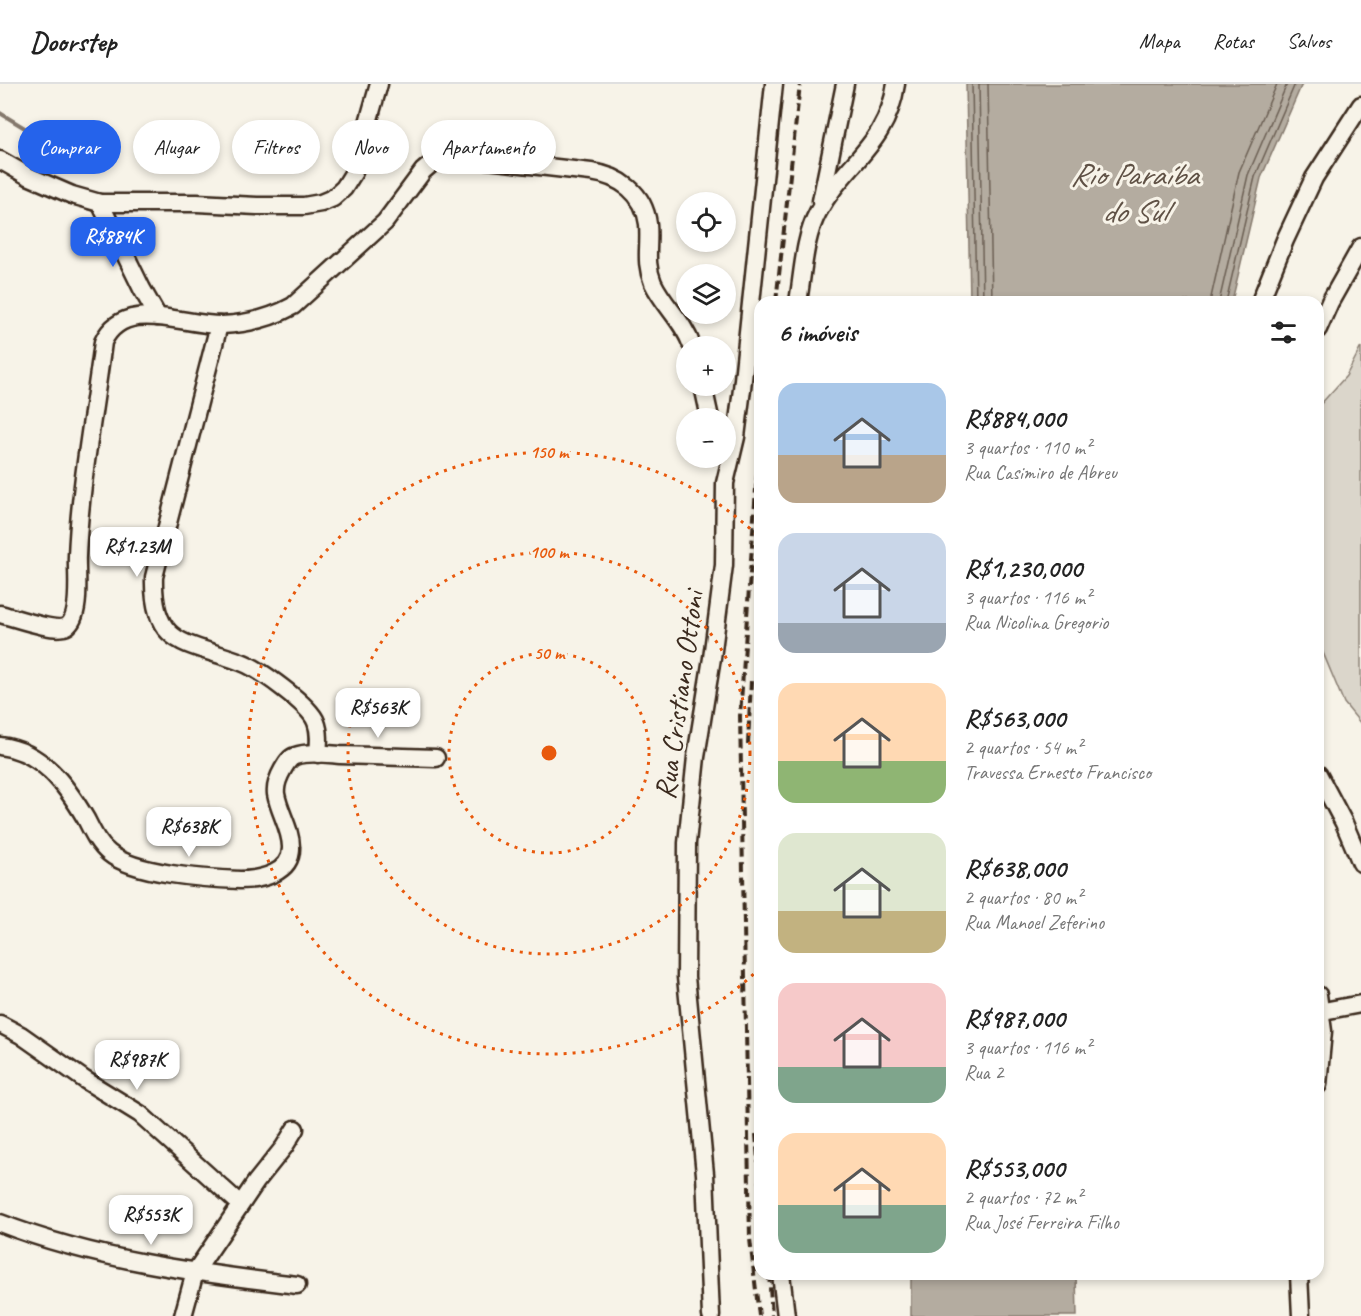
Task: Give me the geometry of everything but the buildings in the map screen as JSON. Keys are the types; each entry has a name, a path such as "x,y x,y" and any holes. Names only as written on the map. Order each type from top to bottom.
{"street":[{"path":"0,160 28,176 72,195 100,203 304,206 321,203 333,198 344,188 354,172 379,84"},
{"name":"Rua Cristiano Ottoni","path":"711,1316 705,1174 686,977 687,843 696,757 724,565 725,483 736,437 742,389 774,84"},
{"path":"819,210 845,84"},
{"path":"799,296 811,226 834,188 878,136 886,122 896,84"},
{"path":"1262,296 1314,178 1361,105"},
{"path":"0,614 55,627 63,627 72,620 77,601 77,545 103,342 113,326 130,318 158,317 219,325 276,315 292,306 385,222 432,162 443,157 461,157 600,173 625,184 642,205 648,224 647,269 662,299 675,315 687,336"},
{"path":"100,203 158,317"},
{"path":"1324,316 1361,247"},
{"path":"219,325 154,577 157,614 169,633 178,641 196,649 243,662 274,681 305,707 316,721 319,734 318,754"},
{"path":"721,468 725,483"},
{"path":"0,746 15,748 30,754 57,776 72,795 94,836 117,859 132,865 179,875 242,880 268,876 285,866 291,848 276,794 276,785 289,759 295,756 318,754 436,758"},
{"path":"1324,782 1353,823 1361,863"},
{"path":"1324,1006 1361,1004"},
{"path":"0,1024 21,1035 77,1075 140,1114 240,1204"},
{"path":"183,1316 195,1272 240,1204 295,1129"},
{"path":"0,1223 76,1248 195,1272 297,1285"},
{"path":"782,1280 786,1316"},
{"path":"1299,1280 1300,1316"}],"shaded area":[{"path":"1361,347 1361,724 1344,703 1324,655 1324,400 1346,376"}],"water":[{"name":"Rio Paraíba do Sul","path":"966,84 1302,84 1261,178 1233,296 970,296"},
{"path":"911,1280 1076,1280 1077,1316 911,1316"}],"waterway":[{"path":"0,113 18,124"}],"railway":[{"path":"777,296 800,84"},
{"path":"754,517 740,716 750,1239 754,1273"},
{"path":"748,744 751,681"},
{"path":"755,1280 759,1316"},
{"path":"769,1280 772,1316"}]}
